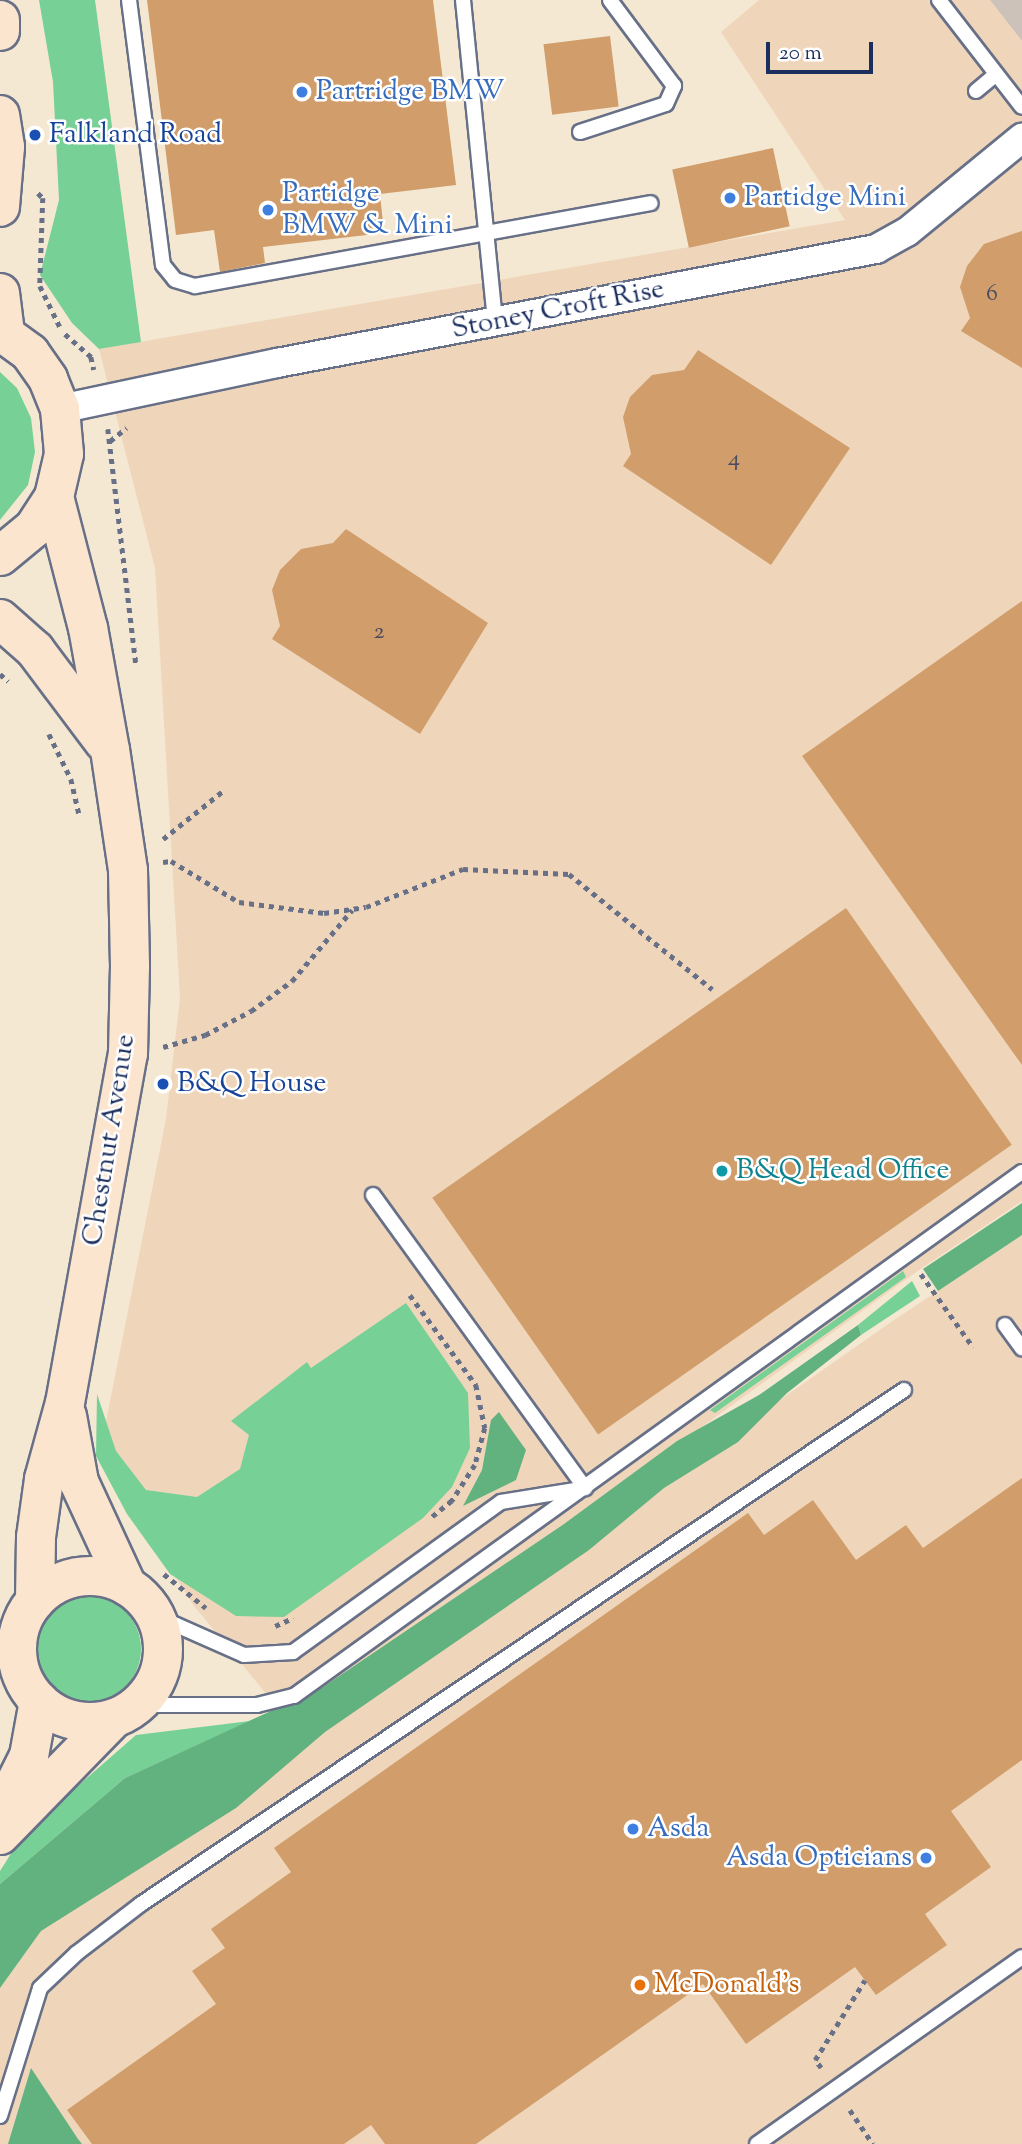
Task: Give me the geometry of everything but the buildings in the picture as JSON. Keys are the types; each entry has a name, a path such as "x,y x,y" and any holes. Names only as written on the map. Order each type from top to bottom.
{"street":[{"path":"0,20 0,31"},
{"path":"0,115 5,147 0,207"},
{"name":"Stoney Croft Rise","path":"60,409 876,249 907,232 1022,138"},
{"path":"0,293 2,332 30,353 48,379 60,409 64,454 54,497 34,528 0,556"},
{"name":"Chestnut Avenue","path":"35,1601 36,1537 44,1479 65,1403 128,1054 128,870 88,628 54,497"},
{"name":"Chestnut Avenue","path":"0,620 34,650 110,750"},
{"name":"Chestnut Avenue","path":"65,1403 79,1482 127,1586"},
{"path":"0,1835 153,1687 162,1664 163,1640 156,1616 127,1586 103,1577 78,1577 54,1585 35,1601 18,1641 26,1684 39,1701 74,1720 125,1712"},
{"path":"0,1814 29,1756 39,1701"}],"lane":[{"path":"129,0 163,265 175,279 195,286 651,203"},
{"path":"463,0 495,322"},
{"path":"580,132 666,104 674,86 610,0"},
{"path":"939,0 1022,107"},
{"path":"975,91 996,74"},
{"path":"125,1712 257,1705 293,1696 1022,1172"},
{"path":"373,1195 584,1488"},
{"path":"1005,1325 1022,1348"},
{"path":"0,2116 40,1988 77,1953 141,1904 904,1390"},
{"path":"156,1616 244,1655 293,1652 501,1502 584,1488"},
{"path":"757,2144 1022,1957"}],"path":[{"path":"43,198 40,286 64,332 91,357 110,441 137,677"},
{"path":"0,674 10,683"},
{"path":"43,723 71,779 79,817"},
{"path":"163,839 223,791"},
{"path":"161,826 164,862 171,862 239,902 324,914 352,909 463,869 569,874 712,989"},
{"path":"128,1054 205,1035 251,1011 292,981 352,909"},
{"path":"410,1295 476,1385 485,1428 475,1465 452,1501 421,1526"},
{"path":"935,1296 972,1347"},
{"path":"158,1565 216,1616"},
{"path":"266,1630 297,1616"},
{"path":"865,1980 815,2060 873,2144"}],"shaded area":[{"path":"759,0 990,0 1022,41 1022,1201 919,1270 291,1724 194,1606 99,1457 166,1119 180,998 155,568 99,349 845,220 721,32"},
{"path":"990,0 1022,0 1022,41"},
{"path":"1022,1235 1022,2144 0,2144 0,1975 51,1911 891,1322"}],"green space":[{"path":"39,0 95,0 141,342 99,349 72,323 40,275 59,200 53,82"},
{"path":"0,372 17,388 31,418 35,452 28,485 0,520"},
{"path":"1022,1203 1022,1235 938,1291 923,1269"},
{"path":"903,1271 906,1277 715,1413 710,1410"},
{"path":"912,1281 920,1296 861,1335 858,1325"},
{"path":"406,1303 468,1393 470,1448 452,1487 423,1518 284,1617 236,1616 170,1574 127,1514 96,1456 97,1394 116,1451 146,1490 197,1497 240,1469 249,1435 231,1421 307,1362 311,1368"},
{"path":"858,1325 861,1335 787,1393 738,1442 664,1488 589,1550 325,1732 236,1808 41,1931 0,1988 0,1884 125,1778 323,1687 564,1524 677,1441 759,1395"},
{"path":"499,1412 526,1450 516,1480 463,1506 482,1470 491,1420"},
{"path":"88,1596 108,1600 125,1612 137,1629 141,1649 137,1669 125,1686 108,1698 88,1702 68,1698 51,1686 39,1669 35,1649 39,1629 51,1612 68,1600"},
{"path":"250,1721 125,1778 0,1884 0,1871 24,1833 136,1735"},
{"path":"31,2068 78,2139 82,2144 8,2144"}],"place":[{"name":"Partridge BMW","path":"302,92"},
{"name":"Falkland Road","path":"35,135"},
{"name":"Partidge Mini","path":"730,198"},
{"name":"Partidge BMW & Mini","path":"268,210"},
{"name":"B&Q House","path":"163,1084"},
{"name":"B&Q Head Office","path":"722,1171"},
{"name":"Asda","path":"633,1829"},
{"name":"Asda Opticians","path":"926,1858"},
{"name":"McDonald's","path":"640,1985"}]}
